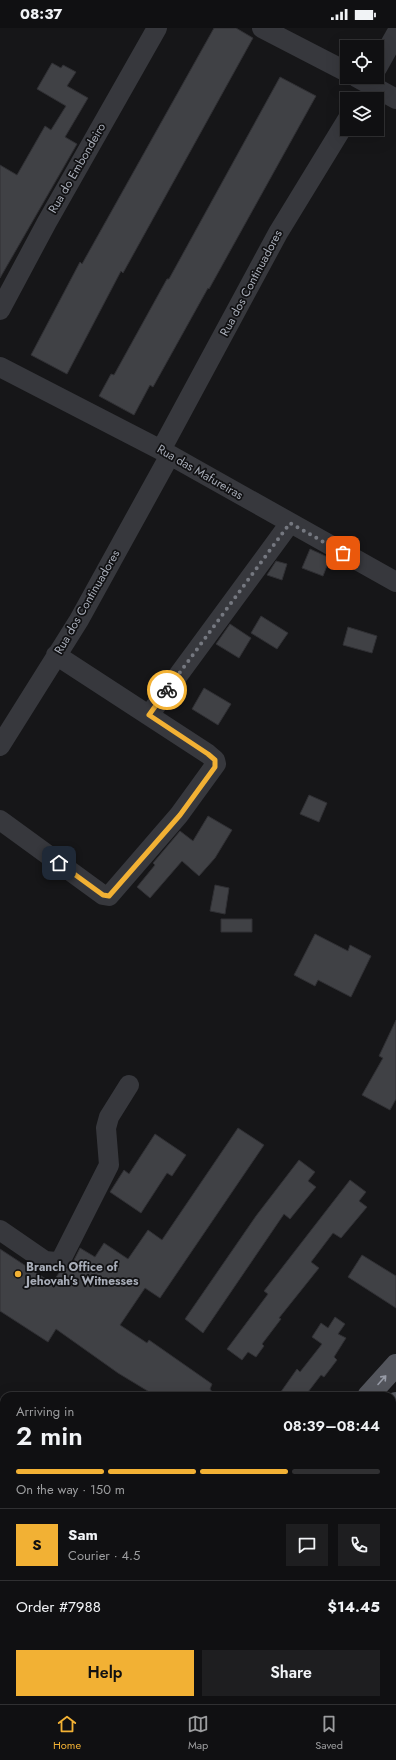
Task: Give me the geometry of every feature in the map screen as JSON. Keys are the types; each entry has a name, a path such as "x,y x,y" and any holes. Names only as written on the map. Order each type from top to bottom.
{"main road":[{"path":"372,1392 396,1365"}],"street":[{"name":"Rua do Embondeiro","path":"0,310 47,222 157,28"},
{"path":"262,28 340,68"},
{"path":"384,53 396,34"},
{"path":"372,84 396,99"},
{"name":"Rua dos Continuadores","path":"0,746 8,717 56,656 79,620 278,233 340,131"},
{"name":"Rua das Mafureiras","path":"0,367 166,452 396,582"},
{"path":"149,715 290,523"},
{"path":"0,820 103,895 109,896 180,815 216,764 215,760 208,754 56,656"},
{"path":"0,1230 45,1261 56,1262 62,1258 109,1165 106,1128 109,1116 129,1085"}],"building":[{"path":"214,28 236,28 253,38 123,273 121,271 67,374 31,355 80,262 82,264"},
{"path":"52,63 61,68 63,65 76,72 67,86 88,98 65,137 77,144 0,278 0,165 17,175 45,126 51,130 66,106 37,89"},
{"path":"280,77 316,96 209,289 208,288 153,387 150,385 134,415 99,396 111,374 114,375 167,279 169,279"},
{"path":"310,549 330,558 323,576 302,568"},
{"path":"276,561 287,564 282,580 267,575"},
{"path":"261,616 288,633 277,649 251,633"},
{"path":"230,624 251,638 239,658 216,644"},
{"path":"348,627 377,636 372,653 343,645"},
{"path":"204,688 231,704 218,725 192,709"},
{"path":"309,795 327,803 319,822 300,814"},
{"path":"208,816 232,830 215,858 199,876 182,861 150,898 137,887 155,865 153,863 180,831 193,841"},
{"path":"215,885 229,888 225,914 210,911"},
{"path":"221,919 252,919 252,932 221,932"},
{"path":"315,934 348,951 350,945 371,956 351,997 318,980 315,986 294,975"},
{"path":"396,1020 396,1099 390,1110 362,1095 383,1058 379,1056"},
{"path":"238,1128 264,1145 160,1298 145,1288 120,1325 147,1343 149,1340 212,1384 210,1389 212,1392 149,1392 118,1373 56,1329 48,1342 0,1311 0,1249 52,1283 59,1273 72,1264 80,1248 95,1257 104,1243 128,1259 148,1230 162,1240"},
{"path":"155,1134 186,1155 172,1176 167,1173 141,1213 110,1192 124,1170 129,1174"},
{"path":"299,1160 315,1172 308,1181 316,1187 290,1219 284,1214 203,1333 185,1319 256,1216"},
{"path":"350,1180 366,1192 359,1201 367,1207 341,1238 333,1233 311,1262 319,1268 279,1318 281,1319 262,1344 264,1346 256,1357 248,1352 242,1360 227,1349 268,1294 264,1291"},
{"path":"362,1255 396,1276 396,1308 348,1277"},
{"path":"335,1317 345,1324 338,1334 346,1338 334,1357 337,1360 324,1377 321,1375 308,1392 281,1392 297,1369 300,1372 322,1344 312,1337 321,1323 328,1328"}],"way so far":[{"path":"167,690 290,523 343,553"}],"place":[{"name":"Branch Office of Jehovah's Witnesses","path":"18,1274"}],"route":[{"path":"59,863 103,895 109,896 113,894 180,815 215,767 215,760 208,754 149,715 167,690"}]}
